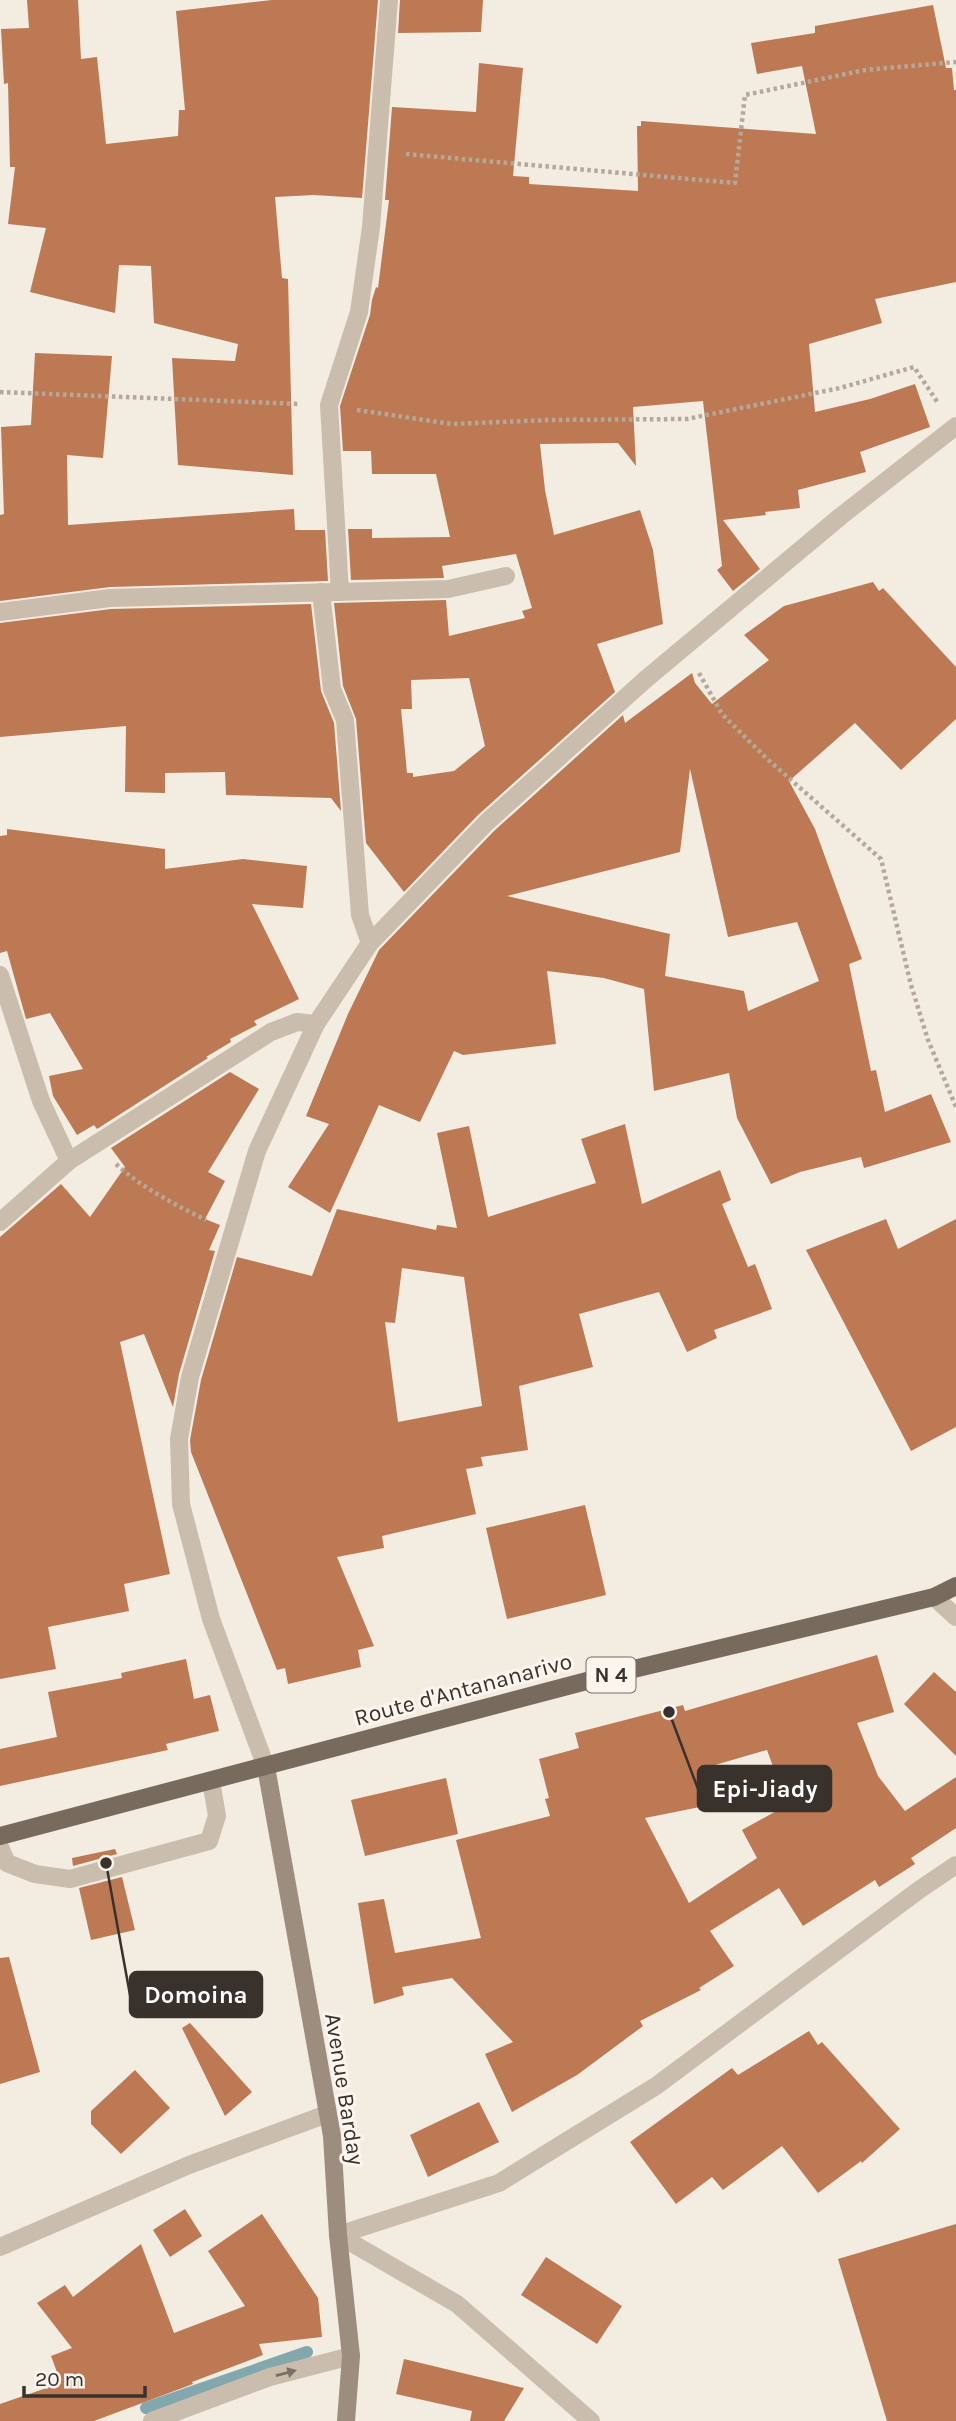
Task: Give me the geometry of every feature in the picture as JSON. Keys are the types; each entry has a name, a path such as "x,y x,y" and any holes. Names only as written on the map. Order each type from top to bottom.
{"main road":[{"name":"Route d'Antananarivo","path":"266,1767 617,1673 934,1597 956,1586"},
{"name":"N 4","path":"0,1836 266,1767"},
{"name":"Avenue Barday","path":"266,1767 331,2136 351,2356 346,2421"}],"street":[{"path":"340,592 329,405 359,312 371,227 389,0"},
{"path":"266,1767 211,1619 181,1504 179,1438 190,1377 257,1151 316,1024 370,943 486,823 646,679 841,516 955,426"},
{"path":"0,612 110,598 448,589 506,576"},
{"path":"321,592 332,689 345,720 360,915 370,943"},
{"path":"0,975 41,1101 69,1161"},
{"path":"0,1222 69,1161 271,1032 296,1023 316,1024"},
{"path":"934,1597 956,1617"},
{"path":"0,1847 7,1863 35,1874 70,1879 209,1841 217,1816 211,1781"},
{"path":"338,2235 499,2183 656,2086 919,1890 956,1866"},
{"path":"0,2248 189,2165 327,2114"},
{"path":"338,2235 457,2304 591,2421"},
{"path":"152,2421 270,2377 351,2356"}],"path":[{"path":"376,152 735,183 745,94 865,70 956,62"},
{"path":"0,391 329,405 452,424 548,419 687,419 840,387 914,367 955,426"},
{"path":"683,648 722,714 766,758 881,859 928,1040 956,1107"},
{"path":"94,1145 130,1177 167,1200 234,1232"}],"building":[{"path":"27,0 78,0 81,59 97,57 106,144 178,136 179,110 185,110 176,11 272,0 378,0 362,198 314,195 275,197 282,278 288,279 293,475 178,465 172,358 235,361 238,344 154,323 151,266 119,265 115,313 30,292 46,228 8,224 15,167 10,167 8,83 4,84 1,29 29,28"},
{"path":"400,0 483,0 481,32 398,33"},
{"path":"933,5 946,68 952,68 956,90 956,282 875,299 882,323 809,344 815,412 870,399 915,384 930,427 860,452 866,472 798,490 800,508 723,520 760,569 733,591 717,570 722,566 703,401 633,407 636,466 618,443 540,444 554,535 640,510 653,550 663,624 597,644 615,692 478,815 404,892 366,843 356,719 343,686 334,603 446,600 449,636 525,618 522,611 532,608 516,554 442,566 444,578 351,580 348,529 372,529 372,538 450,537 436,474 372,474 371,451 343,451 340,406 370,315 376,287 378,288 389,200 385,200 392,107 476,112 479,63 523,68 513,176 529,177 529,184 638,191 637,126 641,126 641,121 816,134 802,66 757,74 751,43 815,33 815,26","holes":["469,678 485,746 454,771 413,777 413,773 407,773 401,709 412,709 411,680"]},
{"path":"35,353 112,356 103,458 67,455 68,525 294,509 295,530 325,530 328,581 110,587 0,601 0,515 4,514 1,427 31,425"},
{"path":"873,582 879,591 883,588 956,667 956,719 901,770 855,723 789,781 815,829 862,959 849,964 871,1071 876,1070 885,1112 931,1094 951,1142 864,1168 861,1157 800,1172 771,1184 737,1118 729,1073 654,1091 644,989 604,978 547,971 556,1044 463,1055 454,1051 420,1122 379,1105 330,1213 288,1187 329,1124 306,1116 348,1014 379,950 494,831 623,715 625,723 692,673 695,683 712,704 769,660 744,635 784,606","holes":["690,769 728,937 797,922 819,981 748,1011 744,991 665,976 670,934 507,896 680,852"]},
{"path":"311,604 321,691 334,723 341,811 331,798 226,795 225,772 165,773 165,793 125,792 126,726 0,737 0,623 111,609"},
{"path":"7,829 165,849 165,869 243,859 307,866 303,908 252,904 299,999 254,1021 257,1025 230,1039 231,1042 206,1057 208,1058 97,1129 94,1125 77,1135 53,1096 49,1076 83,1069 50,1013 26,1019 7,951 0,953 0,836 7,835"},
{"path":"230,1072 259,1089 208,1172 225,1181 205,1219 220,1225 209,1250 215,1251 179,1374 173,1407 144,1334 120,1342 170,1574 124,1584 129,1611 48,1627 56,1669 0,1679 0,1237 61,1184 90,1217 125,1167 111,1148"},
{"path":"625,1124 642,1204 720,1170 731,1200 722,1204 748,1267 755,1264 772,1309 714,1330 717,1338 687,1352 659,1292 579,1314 593,1367 519,1386 528,1450 481,1457 483,1466 466,1469 476,1514 382,1536 384,1548 337,1557 374,1646 358,1650 361,1667 288,1684 285,1668 277,1670 191,1452 190,1440 201,1380 237,1257 312,1276 337,1209 436,1230 437,1225 457,1228 437,1133 469,1126 488,1217 596,1183 581,1139","holes":["402,1268 464,1277 482,1406 398,1422 385,1322 395,1323"]},
{"path":"886,1219 898,1249 956,1219 956,1427 911,1451 806,1250"},
{"path":"585,1505 606,1595 507,1619 486,1528"},
{"path":"877,1655 894,1712 857,1723 878,1776 905,1811 956,1777 956,1828 911,1858 915,1864 879,1887 875,1880 803,1926 779,1888 710,1931 734,1966 699,1988 701,1990 640,2021 643,2026 577,2075 512,2112 485,2054 513,2042 452,1978 402,1987 404,1995 374,2004 358,1903 384,1899 395,1953 481,1938 456,1840 550,1816 545,1799 549,1798 539,1759 579,1748 575,1733 683,1705 685,1711","holes":["767,1750 787,1805 742,1830 757,1858 689,1903 645,1818 715,1804 708,1767"]},
{"path":"186,1659 194,1699 210,1695 219,1731 166,1744 168,1750 0,1786 0,1749 57,1737 48,1692 122,1678 121,1673"},
{"path":"934,1672 956,1692 956,1756 904,1704"},
{"path":"446,1778 458,1834 365,1856 351,1800"},
{"path":"115,1849 117,1854 73,1866 72,1858"},
{"path":"122,1877 135,1930 91,1940 79,1888"},
{"path":"9,1957 40,2072 0,2084 0,1958"},
{"path":"190,2023 252,2092 225,2116 182,2028"},
{"path":"809,2031 818,2045 822,2042 900,2129 862,2163 861,2161 818,2193 782,2146 723,2190 712,2177 676,2204 630,2142 732,2068 738,2075"},
{"path":"135,2070 170,2108 121,2154 91,2124 91,2111"},
{"path":"479,2102 499,2142 428,2177 410,2135"},
{"path":"185,2209 202,2236 170,2257 153,2230"},
{"path":"262,2214 318,2298 322,2337 259,2344 263,2355 94,2421 0,2421 0,2404 61,2383 51,2356 72,2348 37,2303 65,2285 73,2297 141,2244 174,2333 245,2306 208,2251"},
{"path":"956,2224 956,2421 887,2421 838,2259"},
{"path":"546,2257 622,2306 597,2344 521,2295"},
{"path":"404,2359 524,2388 504,2421 470,2421 472,2411 396,2394"}],"waterway":[{"path":"146,2408 307,2352"}],"place":[{"name":"Epi-Jiady","path":"669,1712"},
{"name":"Domoina","path":"106,1863"}]}
